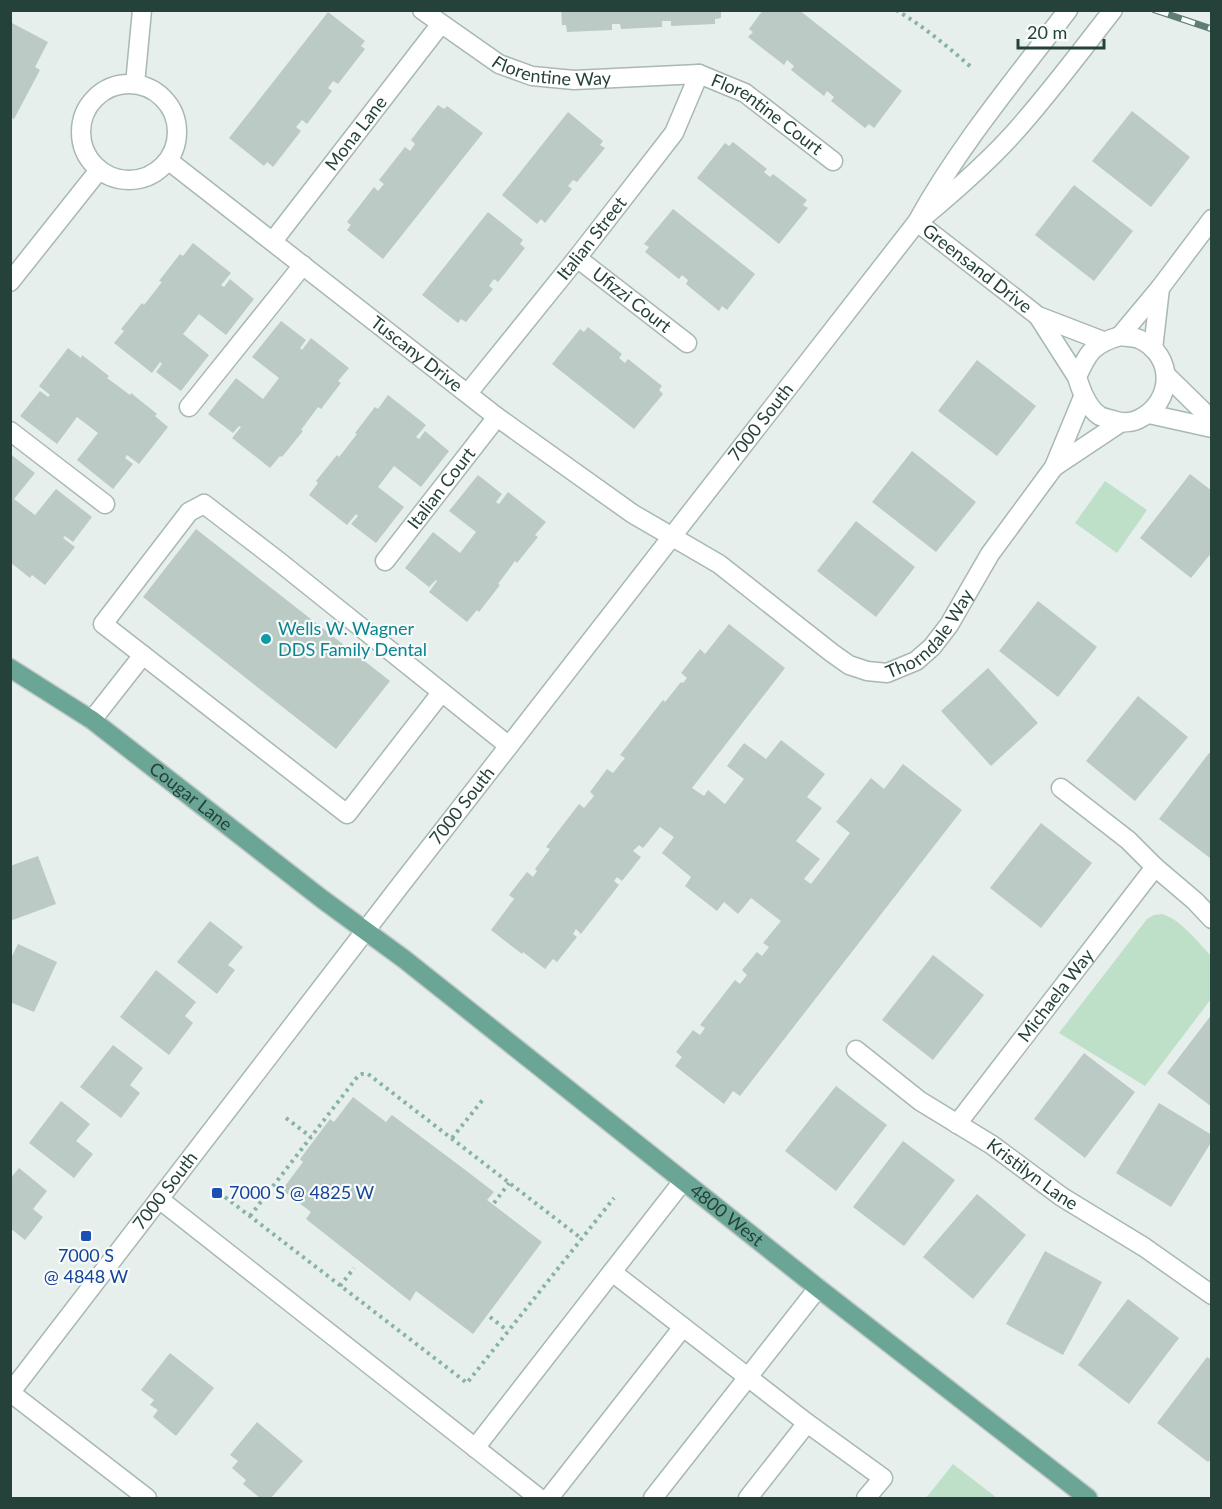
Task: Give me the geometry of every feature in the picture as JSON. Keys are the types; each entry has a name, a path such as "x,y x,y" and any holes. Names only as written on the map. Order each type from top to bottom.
{"main road":[{"name":"Cougar Lane","path":"10,668 92,720 366,932"},
{"name":"4800 West","path":"366,932 404,959 818,1288 1088,1498"}],"street":[{"path":"135,84 142,10"},
{"name":"Florentine Way","path":"422,10 440,25 499,64 532,76 574,80 699,74"},
{"name":"7000 South","path":"11,1393 509,746 917,222 933,193 969,140 1068,10"},
{"name":"7000 South","path":"917,222 980,167 1012,135 1113,10"},
{"name":"Mona Lane","path":"273,241 440,25"},
{"name":"Florentine Court","path":"699,74 745,93 833,161"},
{"name":"Italian Street","path":"468,393 674,133 699,74"},
{"path":"119,84 149,87 161,95 171,106 178,135 169,161 157,172 129,181 115,179 99,170 90,162 83,147 80,131 84,115 92,101 104,90 119,84"},
{"name":"Tuscany Drive","path":"169,161 497,417 633,514 672,537"},
{"path":"10,282 99,170"},
{"path":"1112,339 1138,339 1153,349 1162,361 1166,375 1165,389 1160,403 1149,414 1135,421 1120,423 1098,415 1083,397 1077,377 1089,352 1112,339 1160,288 1212,219"},
{"name":"Greensand Drive","path":"917,222 1038,316 1077,377"},
{"name":"Ufizzi Court","path":"577,258 687,343"},
{"path":"189,407 303,265"},
{"path":"1153,349 1160,288"},
{"name":"Greensand Drive","path":"1038,316 1112,339"},
{"path":"1166,375 1212,420"},
{"name":"Thorndale Way","path":"672,537 719,564 849,665 867,671 887,673 916,661 932,647 949,625 990,554 1054,467 1083,397"},
{"path":"1149,414 1212,428"},
{"name":"Italian Court","path":"385,561 497,417"},
{"name":"Thorndale Way","path":"1054,467 1120,423"},
{"path":"10,431 105,504"},
{"path":"441,693 347,814 104,624 189,512 204,504 509,746"},
{"path":"92,720 143,655"},
{"path":"1061,788 1128,840 1212,919"},
{"name":"Michaela Way","path":"957,1124 1155,867"},
{"name":"Kristilyn Lane","path":"856,1050 920,1101 992,1145 1062,1197 1144,1247 1212,1295"},
{"path":"475,1448 683,1181"},
{"path":"159,1199 539,1498"},
{"path":"612,1272 807,1423 883,1478 866,1498"},
{"path":"653,1498 818,1288"},
{"path":"549,1498 684,1327"},
{"path":"11,1393 147,1498"},
{"path":"748,1498 807,1423"}],"path":[{"path":"896,10 971,66"},
{"path":"250,1216 358,1076 368,1074 582,1239"},
{"path":"452,1138 485,1097"},
{"path":"286,1118 311,1137"},
{"path":"494,1203 509,1183"},
{"path":"225,1197 467,1383 614,1198"},
{"path":"340,1286 354,1268"},
{"path":"490,1317 508,1331"}],"green space":[{"path":"1105,481 1147,510 1117,553 1075,523"},
{"path":"1162,914 1182,926 1211,956 1211,999 1145,1086 1059,1033 1147,919"},
{"path":"953,1464 997,1498 926,1498"}],"building":[{"path":"561,10 721,10 721,18 715,19 715,24 671,26 671,21 662,21 662,27 621,29 620,24 612,24 612,30 567,32 566,25 562,25"},
{"path":"763,10 799,10 902,91 874,128 869,124 865,128 831,101 834,97 827,91 824,96 791,70 794,66 787,60 784,65 748,37 753,32 749,29"},
{"path":"328,12 365,41 361,46 365,49 338,84 333,81 328,88 332,91 307,124 302,120 296,127 301,131 273,167 267,162 264,166 229,138"},
{"path":"10,22 48,42 35,67 40,70 14,119 10,117"},
{"path":"438,105 444,109 447,106 483,133 383,259 347,230 351,225 347,222 374,187 378,191 384,184 379,180 405,147 410,151 415,144 411,140"},
{"path":"1132,111 1190,157 1151,207 1092,161"},
{"path":"568,112 603,141 600,145 605,148 577,182 573,180 568,186 572,189 545,223 541,219 537,224 502,195"},
{"path":"733,142 767,169 764,172 770,177 773,174 807,200 803,205 808,208 779,244 697,178 725,143 729,146"},
{"path":"1074,185 1133,231 1094,281 1035,235"},
{"path":"673,209 755,274 727,310 722,306 719,311 686,284 688,280 682,275 679,279 645,252 649,247 644,244"},
{"path":"488,212 523,240 520,244 525,248 498,282 494,279 489,286 493,289 466,322 461,319 458,323 422,295"},
{"path":"193,243 231,273 221,285 224,287 230,279 254,299 226,335 199,314 183,334 209,355 181,391 156,372 162,364 160,362 152,373 114,343 124,331 121,329 142,303 144,305 180,254 183,256"},
{"path":"281,321 306,340 300,348 302,350 311,338 349,368 338,381 341,383 321,409 318,407 301,430 303,431 270,468 232,438 241,427 239,426 233,433 208,414 236,378 263,399 279,378 252,357"},
{"path":"588,327 622,354 619,358 625,363 628,359 662,386 659,390 663,394 634,429 552,364 580,329 584,332"},
{"path":"68,348 81,358 82,355 109,376 107,378 130,395 131,393 157,414 155,416 168,427 139,464 127,455 125,458 133,464 113,489 77,460 98,433 77,417 57,444 20,416 40,391 48,397 50,395 39,386"},
{"path":"977,360 1036,406 997,456 938,411"},
{"path":"388,395 426,425 416,437 419,439 425,431 449,451 421,487 394,466 378,487 404,507 376,543 351,524 358,516 356,514 347,525 309,495 318,483 316,481 337,455 339,457 375,407 378,409"},
{"path":"912,451 976,502 936,552 872,502"},
{"path":"10,454 35,473 14,499 35,515 56,489 92,517 73,542 65,536 63,538 75,547 45,585 32,575 30,578 10,562"},
{"path":"1190,474 1212,491 1212,552 1191,578 1140,538"},
{"path":"478,475 502,494 496,502 499,504 508,492 546,522 535,535 538,537 517,563 515,561 479,612 477,610 467,622 429,592 436,580 429,587 405,568 433,532 460,553 476,532 449,511"},
{"path":"856,521 915,567 876,617 817,571"},
{"name":"Wells W. Wagner DDS Family Dental","path":"196,529 390,681 336,749 143,597"},
{"path":"1038,601 1097,647 1058,697 999,651"},
{"path":"729,624 785,668 692,788 704,796 708,790 725,804 744,779 727,766 744,743 766,759 781,740 825,774 807,797 822,808 796,841 820,859 804,879 811,884 850,833 836,822 871,778 884,789 903,764 962,810 740,1096 733,1091 724,1104 675,1066 682,1057 676,1052 693,1030 700,1035 705,1028 700,1025 735,980 740,984 747,975 742,970 757,952 762,956 769,947 763,943 781,921 751,898 738,914 724,902 717,911 685,886 691,877 662,853 674,837 660,827 643,848 639,845 633,851 641,857 622,881 617,877 614,881 619,885 581,934 576,929 573,934 577,937 557,962 553,959 545,969 491,930 514,899 509,895 527,872 533,877 537,871 535,869 550,849 546,847 579,804 584,808 594,796 590,792 607,769 613,773 625,758 620,755 663,700 665,702 687,678 681,673 700,649 705,654"},
{"path":"988,668 1038,723 991,766 941,711"},
{"path":"1138,696 1188,737 1135,801 1086,761"},
{"path":"1209,753 1212,755 1212,856 1210,858 1159,819"},
{"path":"1041,823 1092,863 1041,928 990,888"},
{"path":"38,856 56,904 10,921 10,866"},
{"path":"210,921 243,947 228,965 235,970 217,994 177,962"},
{"path":"18,944 57,962 34,1012 10,1002 10,960"},
{"path":"933,955 984,995 933,1060 882,1020"},
{"path":"156,970 196,1002 185,1016 193,1023 169,1055 120,1017"},
{"path":"1212,1014 1212,1107 1167,1073"},
{"path":"113,1045 143,1068 130,1085 140,1093 121,1118 80,1087"},
{"path":"1084,1053 1135,1092 1085,1158 1034,1119"},
{"path":"836,1086 887,1125 836,1191 785,1151"},
{"path":"353,1097 386,1122 392,1115 494,1192 487,1200 542,1242 473,1334 416,1291 410,1301 306,1219 311,1212 282,1190 303,1162 300,1159 330,1119 334,1122"},
{"path":"61,1101 90,1124 76,1141 93,1154 74,1178 29,1143"},
{"path":"1159,1103 1212,1135 1212,1141 1171,1207 1116,1173"},
{"path":"903,1141 955,1180 904,1246 853,1207"},
{"path":"19,1168 47,1191 33,1209 43,1217 25,1240 10,1228 10,1179"},
{"path":"977,1194 1026,1235 973,1299 923,1257"},
{"path":"1045,1251 1102,1282 1063,1355 1006,1324"},
{"path":"1128,1299 1179,1338 1129,1404 1078,1365"},
{"path":"170,1353 214,1388 176,1436 153,1417 158,1410 150,1405 154,1400 141,1390"},
{"path":"1207,1357 1212,1360 1212,1458 1208,1462 1157,1423"},
{"path":"257,1422 303,1461 271,1498 260,1498 243,1484 246,1480 232,1468 238,1461 230,1455"}],"railway":[{"path":"1155,10 1212,29"}],"place":[{"name":"Wells W. Wagner DDS Family Dental","path":"266,639"},
{"name":"7000 S @ 4825 W","path":"217,1193"},
{"name":"7000 S @ 4848 W","path":"86,1236"}]}
